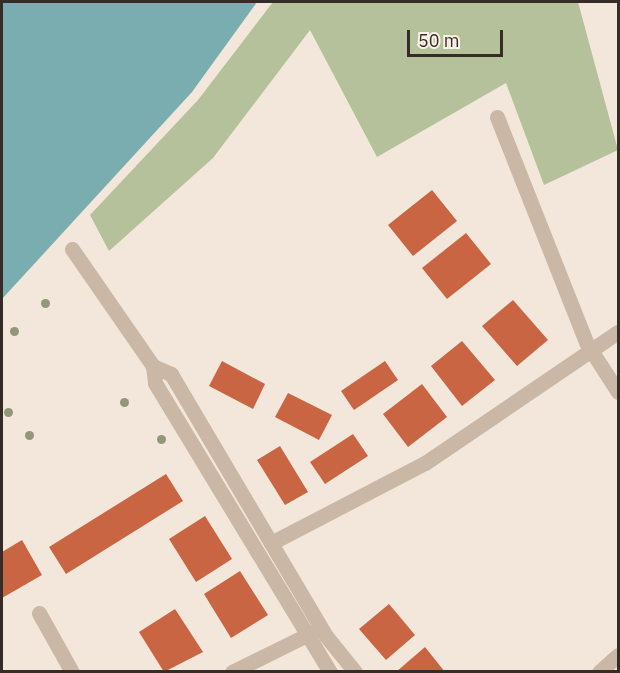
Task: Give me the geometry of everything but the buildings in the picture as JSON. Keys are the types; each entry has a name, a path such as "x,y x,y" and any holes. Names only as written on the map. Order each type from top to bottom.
{"street":[{"path":"497,117 591,352 618,392"},
{"path":"72,249 153,366 155,383 304,637 330,672"},
{"path":"271,543 425,463 618,332"},
{"path":"153,366 171,374 321,627 355,672"},
{"path":"39,614 72,672"},
{"path":"232,672 321,627"},
{"path":"599,672 618,655"}],"green space":[{"path":"273,2 578,2 618,150 544,185 506,83 377,157 310,30 213,158 109,251 90,215 198,100"}],"water":[{"path":"2,2 257,2 192,92 2,299"}]}
